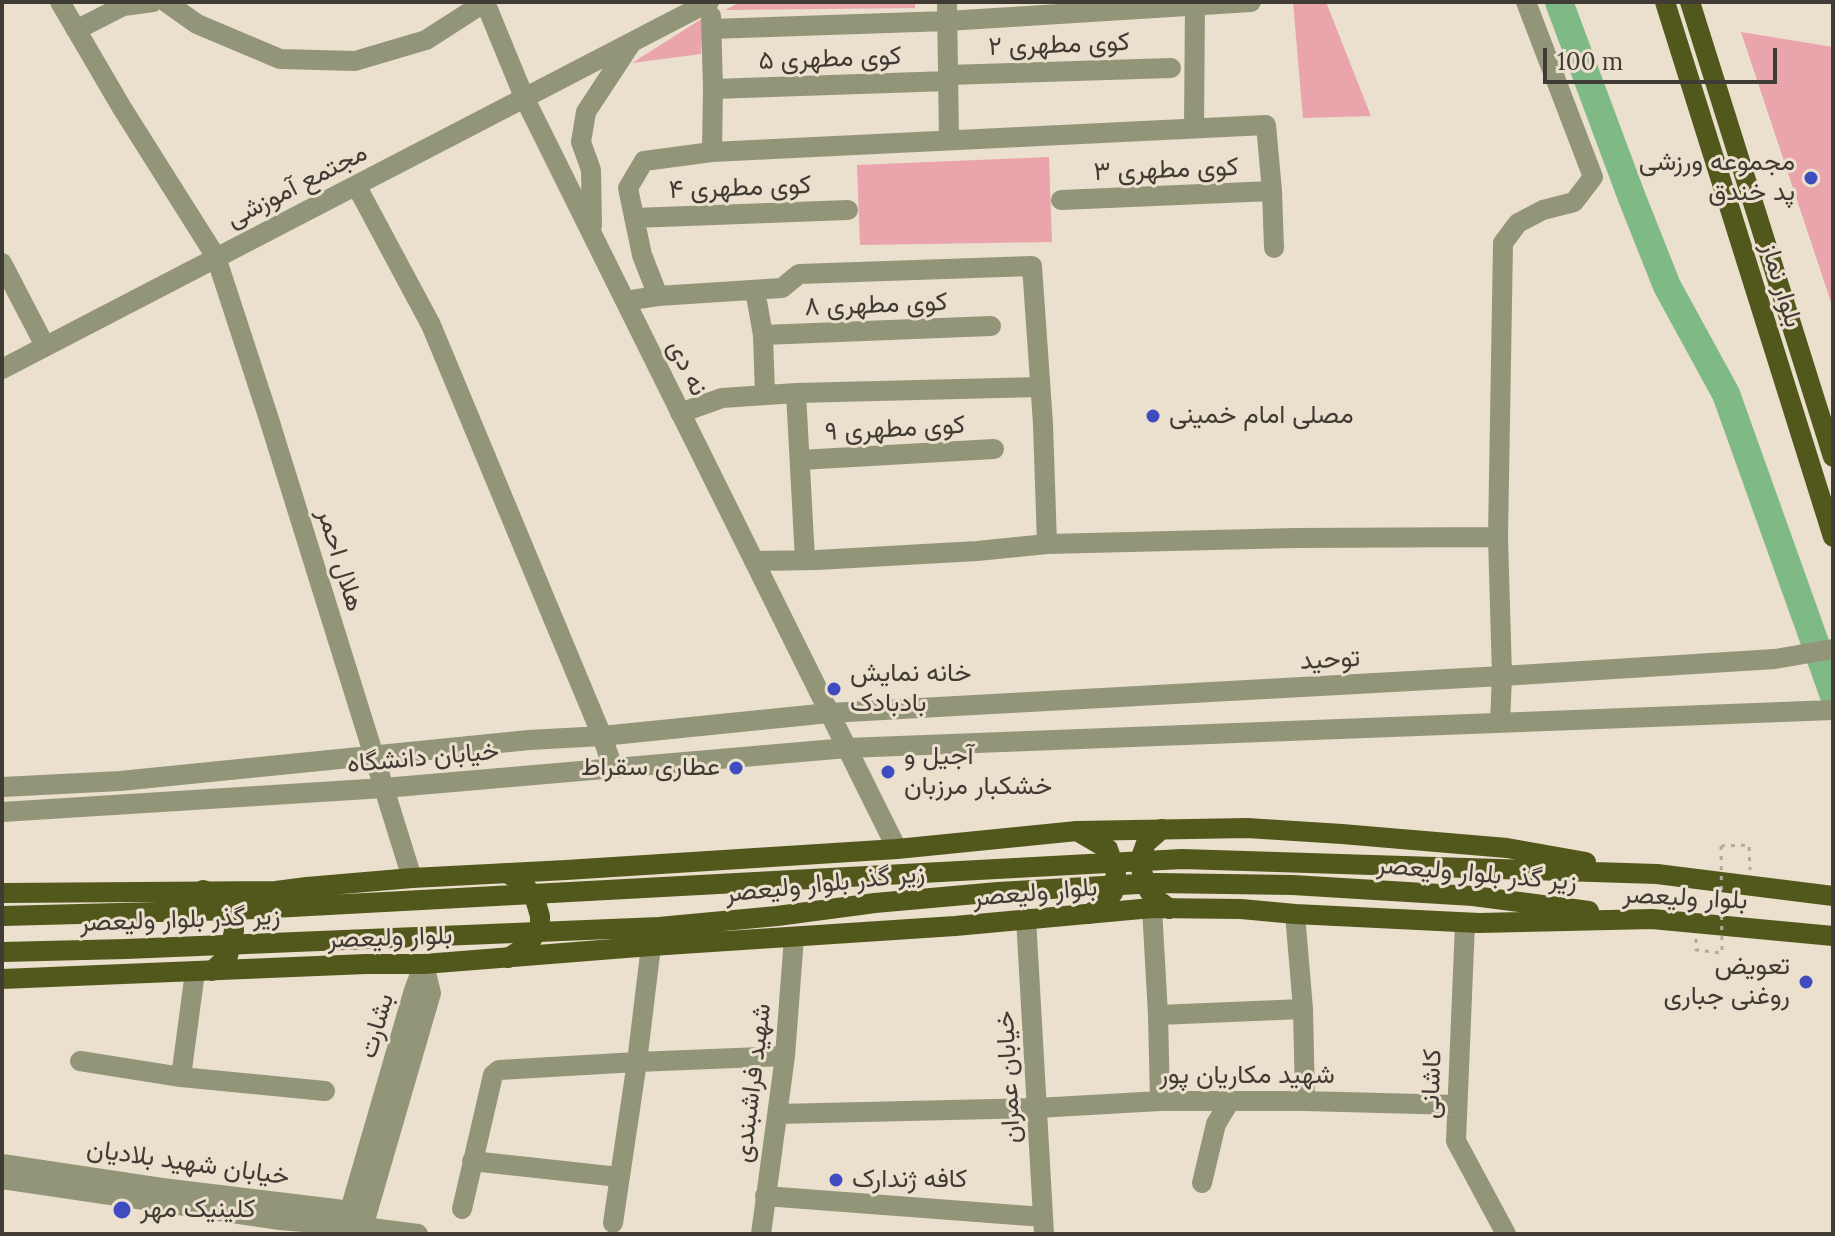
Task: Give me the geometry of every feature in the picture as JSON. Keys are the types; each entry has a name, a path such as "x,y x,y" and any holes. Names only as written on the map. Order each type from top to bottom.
{"main road":[{"name":"بلوار نماز","path":"1665,2 1833,537"},
{"name":"بلوار نماز","path":"1690,2 1833,457"},
{"name":"بلوار ولیعصر","path":"2,893 276,891 412,878 897,849 1077,831 1247,828 1507,848 1657,874 1833,896"},
{"path":"1161,908 1149,891 1141,869 1141,857 1146,843 1162,829"},
{"path":"1077,831 1108,849 1116,872 1113,893 1089,914"},
{"name":"بلوار ولیعصر","path":"236,910 1182,859 1657,874"},
{"path":"507,873 523,883 535,899 540,916 540,927 527,946 508,958"},
{"name":"زیر گذر بلوار ولیعصر","path":"2,952 659,927 998,892 1156,883 1293,885 1473,896 1652,919"},
{"path":"203,890 221,898 233,913 234,931 228,956 203,972"},
{"name":"بلوار ولیعصر","path":"5,979 424,964 1161,908 1241,909 1472,923 1652,919 1833,936"},
{"name":"زیر گذر بلوار ولیعصر","path":"2,916 236,910"}],"street":[{"name":"هلال احمر","path":"60,2 122,108 216,257 412,878"},
{"path":"76,30 123,6 153,2"},
{"path":"166,2 197,24 280,59 355,61 426,40 485,2 524,97 710,2 712,152"},
{"path":"711,29 947,11 1251,2"},
{"path":"1500,722 1502,676 1498,537 1503,243 1518,223 1543,210 1574,202 1593,177 1526,2"},
{"path":"1194,128 1195,4"},
{"path":"947,11 949,140"},
{"path":"592,234 591,170 581,142 586,112 633,41"},
{"name":"کوی مطهری ۲","path":"948,78 1171,68"},
{"name":"کوی مطهری ۵","path":"713,89 948,78"},
{"name":"مجتمع آموزشی","path":"2,369 524,97"},
{"name":"نه دی","path":"524,97 897,849"},
{"path":"658,296 642,255 628,188 644,161 712,152 1266,125 1274,248"},
{"path":"356,185 431,325 613,768"},
{"name":"کوی مطهری ۳","path":"1061,200 1272,191"},
{"name":"کوی مطهری ۴","path":"634,218 848,210"},
{"path":"2,263 45,346"},
{"path":"625,301 782,288 799,274 1032,266 1047,544"},
{"path":"755,290 763,335 765,395"},
{"name":"کوی مطهری ۸","path":"763,335 991,326"},
{"path":"680,413 722,398 796,393 1040,387"},
{"path":"796,393 805,560"},
{"name":"کوی مطهری ۹","path":"800,460 994,449"},
{"path":"754,561 977,551 1047,544 1498,537"},
{"name":"توحید","path":"829,713 1775,659 1833,649"},
{"path":"847,748 1833,710"},
{"name":"خیابان دانشگاه","path":"2,787 120,781 829,713"},
{"name":"خیابان دانشگاه","path":"2,812 384,788 847,748"},
{"path":"1160,1101 1158,1015 1161,908"},
{"path":"1295,914 1303,1009 1305,1101"},
{"name":"خیابان عمران","path":"1026,918 1044,1225"},
{"name":"کاشانی","path":"1472,923 1456,1105 1456,1141 1506,1234"},
{"name":"کاشانی","path":"1472,923 1467,1132 1519,1234"},
{"name":"شهید فراشبندی","path":"761,1234 785,1056 794,937"},
{"path":"613,1223 651,946"},
{"name":"بشارت","path":"355,1224 431,993 424,964"},
{"path":"181,1077 203,972"},
{"path":"1158,1015 1303,1009"},
{"path":"462,1209 493,1075 499,1070 785,1056"},
{"path":"80,1061 181,1077 325,1091"},
{"name":"شهید مکاریان پور","path":"777,1114 1037,1108 1160,1101 1456,1105"},
{"path":"1202,1183 1216,1124 1230,1101"},
{"path":"472,1161 619,1177"},
{"name":"خیابان شهید بلادیان","path":"2,1164 162,1188 418,1234"},
{"name":"خیابان شهید بلادیان","path":"2,1179 280,1220 355,1224"},
{"path":"765,1196 884,1204 1044,1225"}],"path":[{"path":"1696,950 1722,953 1721,846 1749,845 1751,886"}],"shaded area":[{"path":"740,2 915,2 915,8 725,10"},
{"path":"1293,2 1326,2 1371,116 1303,118"},
{"path":"703,18 701,54 632,63"},
{"name":"مجموعه ورزشی پد خندق","path":"1741,32 1833,47 1833,308"},
{"path":"1049,157 1052,242 860,245 857,165"}],"waterway":[{"path":"1559,2 1667,286 1726,394 1833,693"}],"place":[{"name":"مجموعه ورزشی پد خندق","path":"1811,178"},
{"name":"مصلی امام خمینی","path":"1153,416"},
{"name":"خانه نمایش بادبادک","path":"834,689"},
{"name":"عطاری سقراط","path":"736,768"},
{"name":"آجیل و خشکبار مرزبان","path":"888,772"},
{"name":"تعویض روغنی جباری","path":"1806,982"},
{"name":"کافه ژندارک","path":"836,1180"},
{"name":"کلینیک مهر","path":"122,1210"}]}
